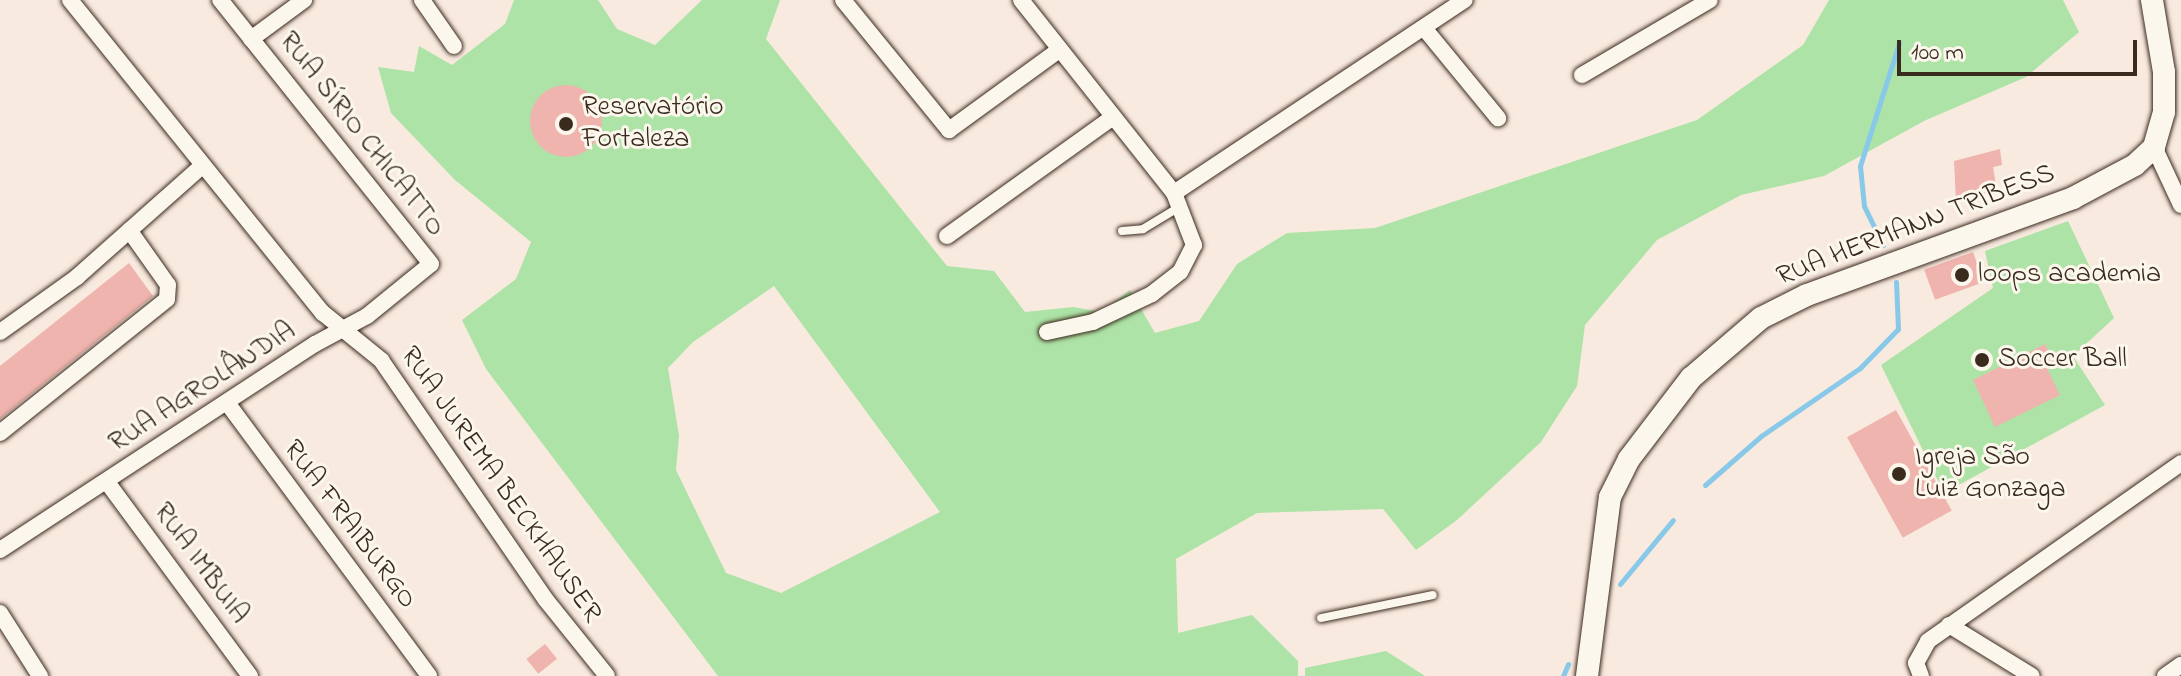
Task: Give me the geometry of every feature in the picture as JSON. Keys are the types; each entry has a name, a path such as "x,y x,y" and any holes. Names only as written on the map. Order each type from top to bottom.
{"main road":[{"path":"2152,0 2164,72 2164,112 2154,147"},
{"name":"RUA HERMANN TRIBESS","path":"1587,676 1610,497 1658,418 1727,344 1761,318 1807,295 2073,198 2113,180 2154,147"}],"street":[{"name":"RUA JUREMA BECKHAUSER","path":"70,0 323,313 381,360 546,600 607,676"},
{"name":"RUA SÍRIO CHICATTO","path":"220,0 431,264"},
{"path":"251,39 304,0"},
{"path":"422,0 454,46"},
{"path":"843,0 949,130 1059,50"},
{"path":"1021,0 1178,199 1194,245 1180,272 1123,310 1047,332"},
{"path":"1178,199 1465,0"},
{"path":"1582,75 1700,2"},
{"path":"1424,28 1498,118"},
{"path":"947,236 1113,117"},
{"path":"2154,147 2181,205"},
{"path":"0,332 77,277 202,166"},
{"path":"0,433 167,299 168,285 129,230"},
{"name":"RUA AGROLÂNDIA","path":"0,550 228,404 315,344 345,330 431,264"},
{"name":"RUA FRAIBURGO","path":"228,404 429,676"},
{"path":"1921,676 1916,663 1928,641 2181,463"},
{"name":"RUA IMBUIA","path":"107,482 250,676"},
{"path":"0,613 40,676"},
{"path":"1949,625 2032,676"},
{"path":"2165,676 2181,665"}],"lane":[{"path":"1122,231 1143,229 1178,199"},
{"path":"1321,618 1433,595"}],"green space":[{"path":"514,0 598,0 617,29 655,45 702,0 780,0 766,39 947,266 994,271 1025,312 1073,307 1101,312 1130,290 1155,333 1199,321 1237,264 1287,233 1375,228 1697,120 1803,45 1829,0 2063,0 2079,32 2026,77 1924,121 1824,176 1741,195 1657,240 1585,325 1577,386 1541,442 1457,520 1416,550 1383,509 1257,513 1176,559 1178,633 1252,615 1298,661 1298,676 718,676 486,369 462,320 516,279 531,242 455,180 391,113 378,67 414,72 419,46 452,65 505,24","holes":["774,286 940,512 781,593 726,573 676,470 679,436 668,368 693,342"]},
{"name":"Soccer Ball","path":"2068,221 2114,318 2073,356 2105,405 1944,493 1881,365 1993,288 1985,251"},
{"path":"1386,651 1425,676 1305,676 1305,668"}],"building":[{"name":"Reservatório Fortaleza","path":"566,85 586,91 596,101 602,121 596,141 586,151 566,157 546,151 536,141 530,121 536,101 546,91"},
{"path":"2000,149 2002,165 1993,167 1997,191 1956,202 1954,161"},
{"path":"1973,252 1984,282 1935,300 1924,270"},
{"path":"129,263 153,296 0,419 0,366"},
{"path":"2045,344 2055,364 2047,368 2060,395 1995,427 1973,380"},
{"name":"Igreja São Luiz Gonzaga","path":"1896,410 1952,511 1903,538 1847,437"},
{"path":"545,644 557,659 538,674 526,659"}],"waterway":[{"path":"1883,245 1864,206 1860,166 1899,43"},
{"path":"1705,485 1761,436 1860,368 1898,329 1896,282"},
{"path":"1620,584 1673,520"},
{"path":"1563,676 1568,664"}],"place":[{"name":"Reservatório Fortaleza","path":"566,124"},
{"name":"loops academia","path":"1962,275"},
{"name":"Soccer Ball","path":"1982,360"},
{"name":"Igreja São Luiz Gonzaga","path":"1899,474"}]}
